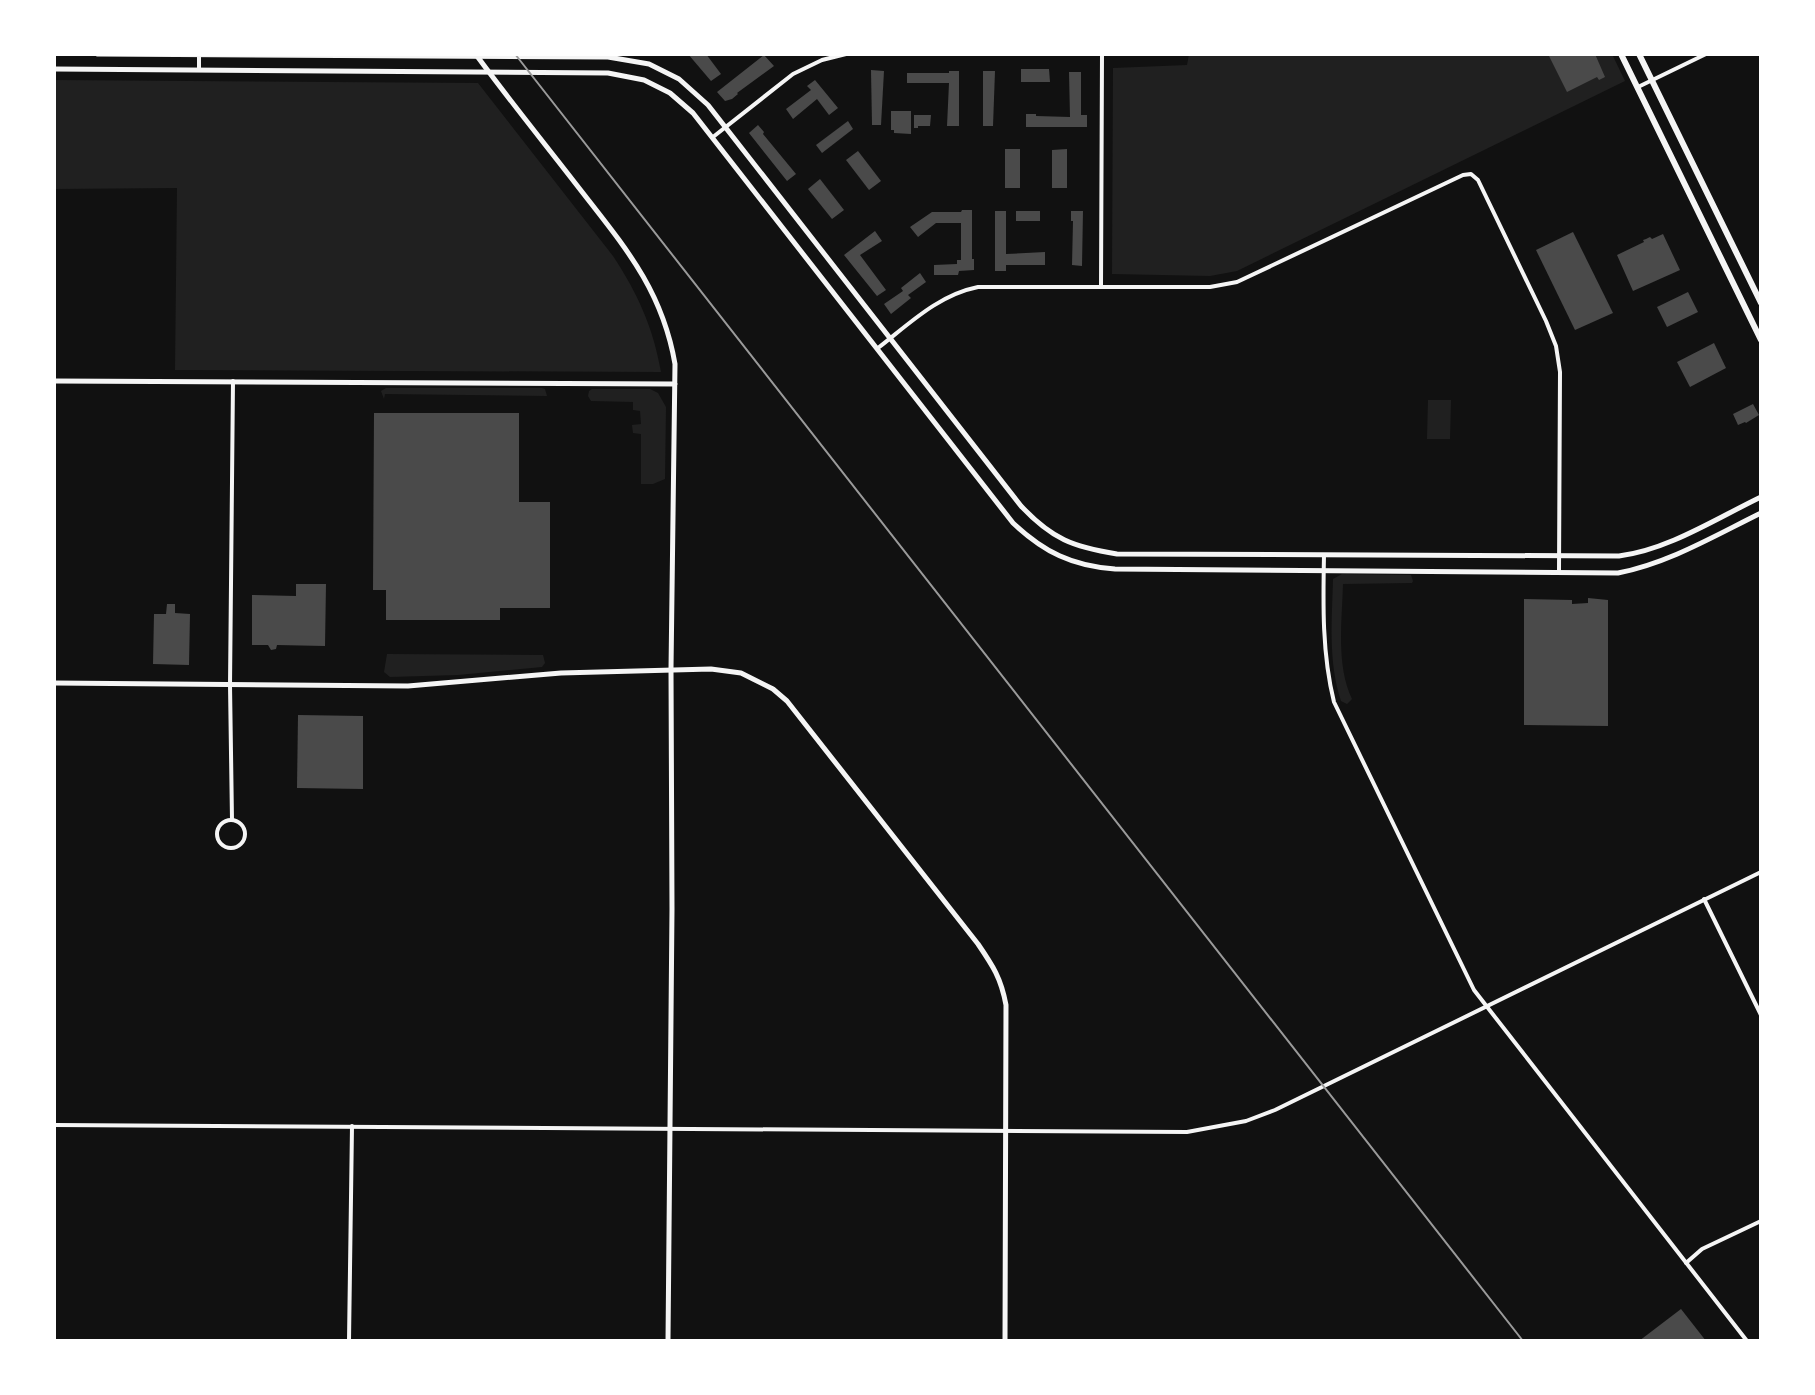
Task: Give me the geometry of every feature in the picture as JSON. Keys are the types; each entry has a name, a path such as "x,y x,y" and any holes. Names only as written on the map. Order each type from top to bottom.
{"main road":[{"path":"1621,54 1761,340"},
{"path":"1639,54 1761,303"}],"street":[{"path":"97,54 608,57 649,64 679,79 708,105 725,126 1021,506 1035,521 1062,540 1077,546 1117,554 1619,556 1660,547 1761,497"},
{"path":"199,54 199,70"},
{"path":"713,137 803,68 846,54"},
{"path":"1101,286 1102,54"},
{"path":"1638,87 1706,54"},
{"path":"477,56 640,269 656,299 672,343 675,384 668,1341"},
{"path":"54,69 608,73 644,80 670,93 693,113 713,137 1013,523 1037,543 1074,563 1115,569 1618,573 1645,568 1761,513"},
{"path":"878,348 934,305 967,289 988,286 1210,287 1237,282 1463,175 1471,174 1478,180 1515,254 1556,346 1560,372 1559,572"},
{"path":"54,381 675,384"},
{"path":"232,820 233,381"},
{"path":"1705,524 1712,537"},
{"path":"1324,555 1325,653 1334,702 1474,990 1747,1341"},
{"path":"54,683 408,686 561,673 711,669 741,673 773,689 787,701 978,944 1002,984 1006,1005 1005,1341"},
{"path":"232,820 241,825 245,835 240,845 230,848 220,843 217,833 221,824 232,820"},
{"path":"54,1125 1187,1132 1246,1121 1275,1110 1761,872"},
{"path":"1704,899 1761,1015"},
{"path":"349,1341 352,1126"},
{"path":"1686,1263 1702,1249 1761,1221"}],"shaded area":[{"path":"1189,54 1612,54 1625,81 1237,271 1210,276 1112,274 1113,68 1187,65"},
{"path":"54,80 478,83 622,270 649,326 661,372 175,370 177,188 54,189"},
{"path":"386,388 542,388 547,396 385,394 384,399 381,391"},
{"path":"592,389 650,389 658,393 666,407 665,479 653,484 641,484 641,434 633,433 632,425 641,424 640,411 633,410 633,402 591,401 588,396"},
{"path":"1428,400 1451,400 1450,439 1427,439"},
{"path":"1342,574 1411,575 1413,581 1343,584 1342,657 1352,699 1347,704 1341,701 1337,686 1332,640 1333,579"},
{"path":"387,654 543,655 545,663 542,667 458,675 390,677 384,672"}],"building":[{"path":"688,54 706,54 721,74 711,81"},
{"path":"1548,54 1595,54 1605,77 1599,80 1597,77 1567,92"},
{"path":"764,55 774,66 732,99 725,101 717,92"},
{"path":"1021,69 1049,69 1050,82 1021,82"},
{"path":"871,70 884,71 881,125 872,125"},
{"path":"959,71 959,126 947,126 949,83 907,83 907,73"},
{"path":"983,71 995,71 993,126 983,126"},
{"path":"1069,72 1081,72 1081,115 1087,115 1087,127 1026,127 1026,114 1070,117"},
{"path":"815,80 838,108 829,115 817,99 793,119 786,109 811,90 807,86"},
{"path":"891,111 911,111 911,134 891,130"},
{"path":"914,115 931,115 930,126 914,128"},
{"path":"848,121 853,129 822,153 816,145"},
{"path":"758,125 796,174 787,181 749,133"},
{"path":"1005,149 1020,149 1020,188 1005,188"},
{"path":"1067,149 1067,188 1052,188 1052,150"},
{"path":"858,151 881,181 869,190 846,160"},
{"path":"820,179 844,210 832,219 808,189"},
{"path":"972,210 974,270 959,271 958,275 934,275 934,265 957,264 957,260 961,260 961,223 936,223 918,237 910,227 932,212"},
{"path":"995,211 1006,211 1006,254 1045,252 1045,265 1006,265 1006,271 995,271"},
{"path":"1016,211 1040,211 1040,221 1016,221"},
{"path":"1071,211 1083,211 1082,266 1072,265"},
{"path":"875,231 882,241 860,255 886,290 877,296 844,255"},
{"path":"1573,232 1613,313 1575,330 1536,250"},
{"path":"1663,234 1680,270 1633,291 1617,255 1643,240"},
{"path":"920,273 926,282 908,295 911,298 891,314 884,304 903,291 901,288"},
{"path":"1688,292 1698,312 1667,327 1657,307"},
{"path":"1714,343 1726,368 1690,387 1677,362"},
{"path":"1753,404 1759,415 1738,425 1733,414"},
{"path":"374,413 519,413 519,502 550,502 550,608 500,608 500,620 386,620 386,590 373,590"},
{"path":"296,584 326,584 325,646 277,645 276,649 271,650 268,645 252,645 252,595 296,596"},
{"path":"1588,598 1608,600 1608,726 1524,725 1524,599 1572,600 1572,604 1588,603"},
{"path":"167,604 175,604 175,613 190,614 189,665 153,664 154,614 166,614"},
{"path":"298,715 363,716 363,789 297,788"},
{"path":"1681,1309 1706,1341 1639,1341"}],"railway":[{"path":"515,54 1523,1341"}]}
